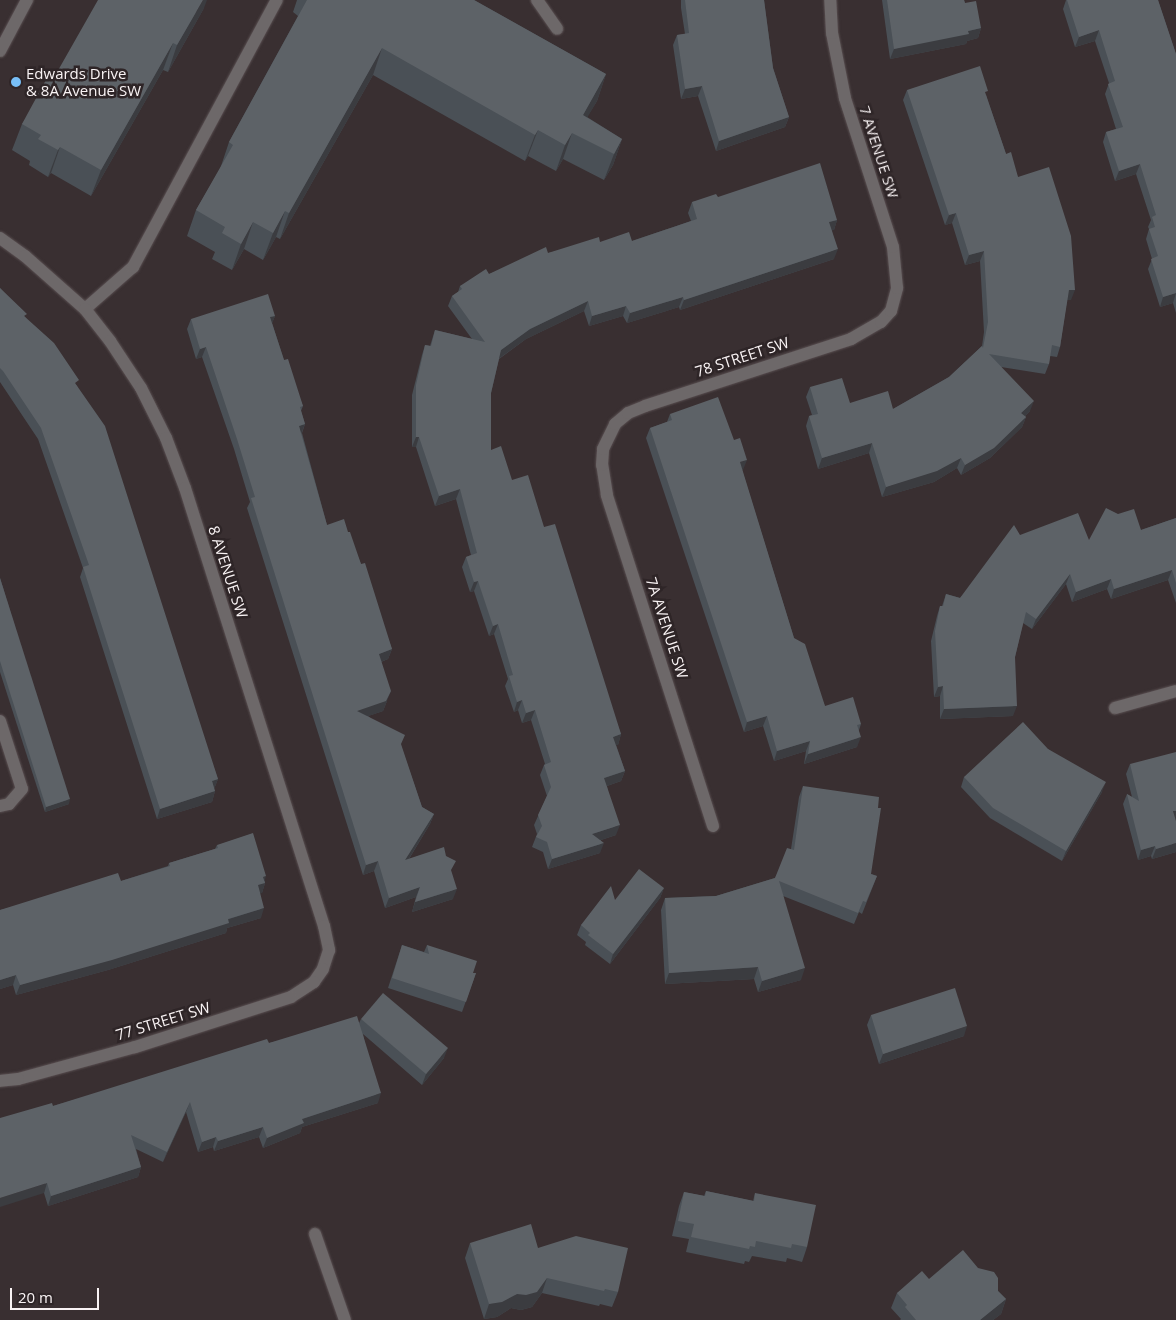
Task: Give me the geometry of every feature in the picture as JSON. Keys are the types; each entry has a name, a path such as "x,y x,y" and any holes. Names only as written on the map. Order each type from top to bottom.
{"street":[{"path":"0,51 27,0"},
{"path":"85,309 133,267 277,0"},
{"path":"537,0 557,29"},
{"name":"7 AVENUE SW","path":"830,0 832,33 845,98 894,256 897,288 891,311"},
{"name":"8 AVENUE SW","path":"0,238 25,256 85,309 110,341 141,388 166,438 185,488 324,926 329,950 323,969"},
{"name":"78 STREET SW","path":"607,437 615,424 628,413 851,338 882,322 891,311"},
{"name":"7A AVENUE SW","path":"607,437 602,465 607,495 713,826"},
{"path":"1115,708 1176,690"},
{"path":"0,721 3,743 22,788 9,804 0,806"},
{"name":"77 STREET SW","path":"0,1081 136,1047 280,1002 303,991 314,982 323,969"},
{"path":"315,1234 345,1320"}],"building":[{"path":"98,0 203,0 177,45 173,43 101,170 60,147 58,150 38,139 41,135 22,124 47,78 52,81"},
{"path":"307,0 474,0 606,74 583,115 622,139 614,154 572,133 565,145 538,130 535,135 382,48 289,213 285,211 273,233 253,222 241,244 222,233 225,227 196,210 233,145 229,142"},
{"path":"685,0 764,0 773,68 789,117 719,141 702,86 685,89 677,35 689,33"},
{"path":"887,0 964,0 965,3 976,1 981,28 968,31 969,34 894,49"},
{"path":"1067,0 1158,0 1176,54 1176,293 1163,297 1151,259 1158,256 1149,229 1155,227 1152,217 1156,215 1140,164 1119,171 1106,132 1123,127 1108,84 1115,81 1099,30 1079,37"},
{"path":"980,66 988,91 985,92 1006,154 1011,152 1018,177 1049,167 1071,236 1075,290 1069,290 1060,347 1052,345 1049,364 989,354 1034,401 1021,413 1026,417 994,448 965,465 961,458 937,471 886,487 872,443 822,458 809,416 818,414 810,387 842,378 850,403 888,391 893,409 949,377 982,346 983,348 988,322 984,251 969,255 956,213 949,215 907,90"},
{"path":"820,163 837,220 829,222 838,249 684,300 683,297 630,313 626,306 592,316 588,301 530,329 501,350 491,393 491,450 501,446 512,480 528,475 544,527 555,524 621,734 613,737 625,771 604,778 620,825 592,834 604,843 552,859 547,842 536,837 542,826 538,815 551,787 544,765 551,762 535,710 526,713 522,700 517,702 509,676 513,675 498,624 493,626 478,581 474,582 466,557 477,553 460,489 439,496 419,437 416,437 416,385 425,345 431,346 435,330 485,342 452,296 462,289 460,286 486,269 489,274 546,247 548,253 599,237 600,242 629,232 632,241 697,219 692,202 716,194 718,197"},
{"path":"0,288 27,314 24,316 54,343 79,380 75,383 105,426 218,779 212,781 215,791 160,809 83,567 89,565 41,428 0,368"},
{"path":"268,294 275,316 270,317 284,360 288,359 303,406 300,407 305,424 299,426 327,525 344,519 361,564 365,563 392,649 379,654 391,691 386,701 357,711 405,735 401,744 422,807 434,814 405,860 444,847 446,856 456,861 451,870 457,889 415,902 420,887 389,898 378,861 366,865 251,498 255,497 237,439 206,347 200,349 191,319"},
{"path":"718,397 734,440 740,438 747,460 740,462 794,638 805,644 825,706 853,697 861,724 857,725 861,737 808,754 810,741 777,751 767,716 747,722 650,428 672,420 670,414"},
{"path":"1106,508 1118,514 1134,509 1141,530 1176,518 1176,583 1172,570 1114,589 1111,579 1076,592 1070,574 1036,619 1026,612 1015,657 1017,706 944,709 943,686 938,687 935,631 940,606 943,606 946,594 960,598 1014,525 1020,535 1078,513 1089,540"},
{"path":"0,578 70,799 46,807 0,661"},
{"path":"1023,722 1048,749 1106,782 1066,851 993,808 964,777"},
{"path":"1176,752 1176,811 1173,811 1176,821 1176,843 1156,849 1155,846 1141,850 1127,794 1139,801 1130,764"},
{"path":"803,786 879,797 878,808 881,808 871,874 877,876 866,902 863,901 858,913 779,881 805,968 762,981 758,967 669,973 665,898 716,896 775,878 787,848 794,850"},
{"path":"253,833 266,876 263,877 265,883 258,885 264,908 228,919 229,923 112,960 20,985 16,975 0,980 0,910 118,873 121,881 170,866 169,863 218,848 217,845"},
{"path":"639,869 664,888 613,954 588,935 590,933 581,925 611,886 615,900"},
{"path":"402,945 429,954 427,945 477,961 473,973 476,973 466,1002 392,978"},
{"path":"955,988 967,1026 883,1054 871,1015"},
{"path":"383,993 448,1048 426,1074 361,1019"},
{"path":"357,1016 381,1093 302,1119 304,1123 267,1138 263,1127 218,1141 216,1137 202,1142 190,1102 167,1152 131,1135 141,1167 51,1196 47,1183 0,1198 0,1118 52,1103 53,1106 267,1039 269,1043"},
{"path":"706,1191 754,1201 755,1193 816,1205 807,1247 792,1244 791,1248 756,1241 755,1247 750,1246 749,1249 691,1237 694,1224 678,1221 684,1192 705,1196"},
{"path":"531,1224 538,1248 576,1236 628,1248 618,1292 605,1289 604,1291 547,1278 537,1292 526,1295 517,1294 502,1302 489,1304 470,1243"},
{"path":"963,1250 978,1268 994,1272 998,1278 998,1291 1006,1299 980,1320 916,1320 905,1307 907,1305 897,1293 922,1271 929,1279"}],"place":[{"name":"Edwards Drive & 8A Avenue SW","path":"16,82"}]}
